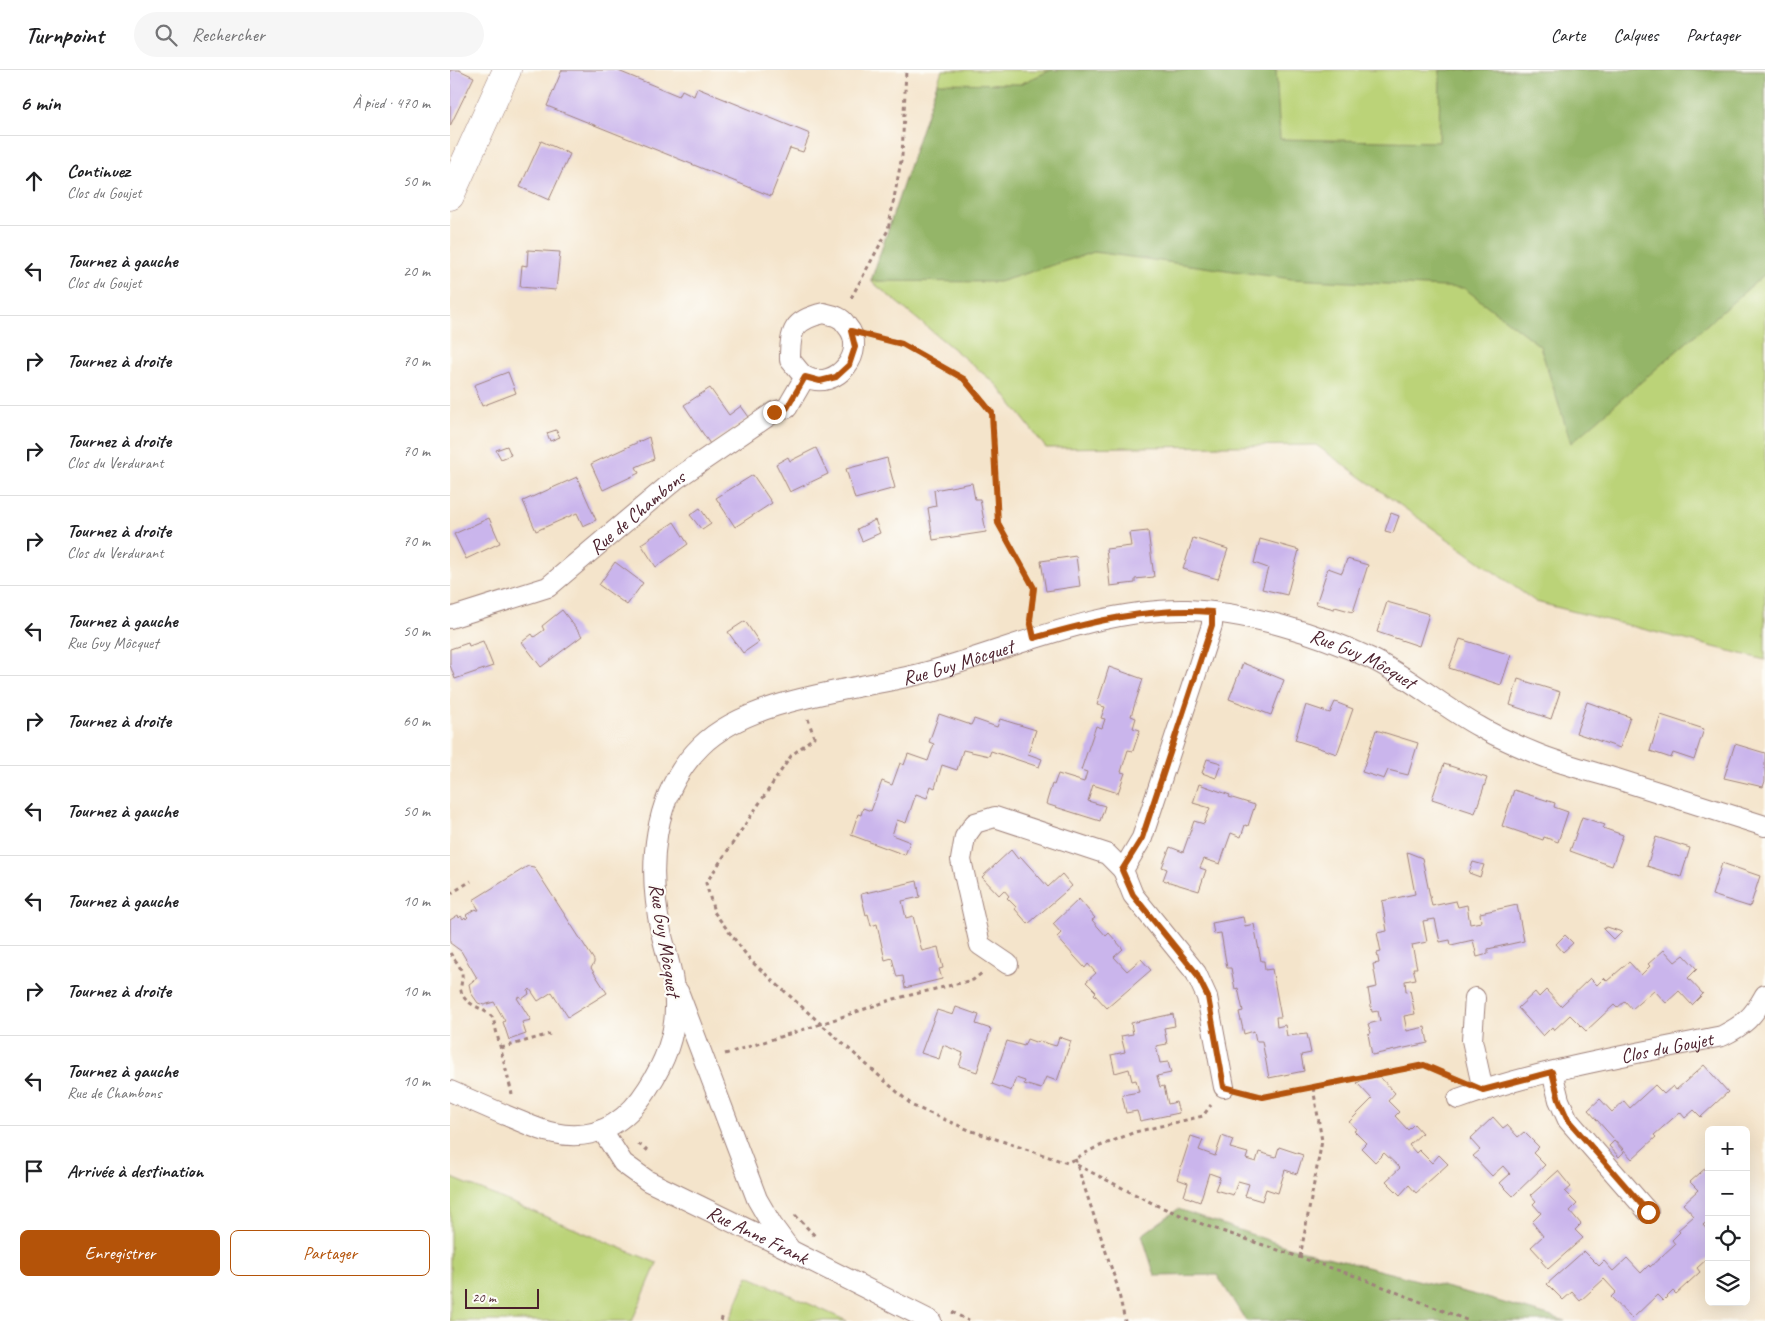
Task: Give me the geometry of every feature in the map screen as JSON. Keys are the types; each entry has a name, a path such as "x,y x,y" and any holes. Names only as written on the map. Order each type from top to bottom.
{"main road":[{"path":"450,196 507,70"}],"street":[{"path":"824,313 846,324 855,347 849,365 836,377 820,381 805,377 790,360 790,340 796,325 808,317 824,313"},
{"name":"Rue de Chambons","path":"450,618 548,587 676,479 774,412 787,408 805,377"},
{"name":"Rue Guy Môcquet","path":"450,1091 520,1121 554,1133 572,1135 588,1134 617,1123 641,1099 654,1078 671,1039 676,1009 674,981 656,908 654,875 656,840 661,814 677,777 703,744 721,730 740,720 802,699 921,673 1034,638 1126,615 1187,610 1212,612 1262,621 1322,637 1373,659 1481,728 1538,754 1765,826"},
{"path":"1122,870 1142,838 1212,625 1212,612"},
{"path":"1004,961 980,945 961,860 965,837 975,823 995,817 1107,854 1122,870 1133,895 1196,973 1208,997 1224,1087"},
{"path":"674,981 757,1199 772,1225 790,1250"},
{"path":"1475,998 1472,1040 1483,1090"},
{"name":"Clos du Goujet","path":"1458,1099 1483,1090 1552,1072 1722,1036 1746,1022 1762,1007"},
{"path":"1552,1072 1559,1100 1568,1120 1648,1212"},
{"name":"Rue Anne Frank","path":"602,1130 623,1163 648,1180 931,1321"}],"path":[{"path":"906,70 902,156 888,230 846,324 902,344 964,379 992,413 998,523 1034,588 1030,620 1034,638"},
{"path":"802,699 814,737 791,756 706,883 714,912 750,961 913,1106 970,1130 1067,1163 1096,1148 1135,1132 1203,1116 1224,1087 1263,1097 1424,1065 1483,1090"},
{"path":"450,894 471,881"},
{"path":"450,953 462,974 461,986 463,994 469,1002 488,1012 493,1018 520,1121"},
{"path":"722,1055 821,1024 894,998 973,980 1004,961"},
{"path":"500,1048 550,1034"},
{"path":"1300,1257 1322,1141 1313,1087"},
{"path":"1075,1159 1117,1285 1125,1321"},
{"path":"1077,1165 1156,1205 1207,1226 1358,1277 1469,1321"},
{"path":"721,1321 724,1315"}],"green space":[{"path":"942,70 1765,70 1765,660 1536,602 1316,445 1046,448 997,385 871,281"},
{"path":"1051,70 1276,70 1280,139 1439,142 1440,70 1765,70 1765,274 1571,443 1540,346 1464,288 1292,279 1094,252 999,282 871,281 937,83 1020,84"},
{"path":"450,1177 657,1263 632,1321 450,1321"},
{"path":"1178,1209 1288,1247 1480,1296 1566,1321 1246,1321 1217,1275 1155,1276 1142,1235"},
{"path":"748,1276 847,1321 729,1321"}],"building":[{"path":"450,70 459,70 474,77 450,126"},
{"path":"562,70 616,70 679,96 682,90 694,96 697,88 810,134 803,152 790,148 771,196 547,106"},
{"path":"541,141 570,154 549,200 520,187"},
{"path":"528,250 560,252 556,290 520,287 522,265 527,266"},
{"path":"508,372 516,393 482,406 474,385"},
{"path":"710,388 729,415 741,406 749,417 710,444 684,405"},
{"path":"556,430 560,437 550,441 547,433"},
{"path":"649,437 654,459 636,467 639,473 603,490 591,464"},
{"path":"507,446 511,455 501,459 496,450"},
{"path":"816,448 828,474 790,492 776,464 788,457 790,461"},
{"path":"887,458 895,488 855,499 846,469"},
{"path":"753,475 772,503 735,527 716,498"},
{"path":"577,477 596,520 583,526 577,513 536,531 523,501"},
{"path":"972,483 975,499 980,499 986,532 933,540 928,508 936,506 934,490"},
{"path":"700,508 711,524 702,530 690,515"},
{"path":"1391,513 1399,516 1393,533 1385,531"},
{"path":"489,518 500,543 466,559 454,534"},
{"path":"875,520 880,533 862,541 857,529"},
{"path":"674,522 688,544 656,567 641,544"},
{"path":"1148,531 1154,577 1135,579 1135,583 1110,586 1106,549 1131,546 1129,533"},
{"path":"1193,538 1228,549 1218,579 1183,569"},
{"path":"1260,539 1299,550 1287,595 1262,589 1268,568 1254,563"},
{"path":"1076,556 1080,586 1046,591 1041,561"},
{"path":"1347,559 1368,565 1353,612 1316,604 1328,568 1342,573"},
{"path":"615,562 643,583 627,605 599,585"},
{"path":"1387,602 1429,614 1419,646 1377,632"},
{"path":"562,610 582,636 541,667 522,642 532,634 534,637 544,630 542,626"},
{"path":"745,621 759,642 743,653 728,632"},
{"path":"1460,639 1511,655 1501,685 1449,668"},
{"path":"483,641 493,666 455,679 450,665 450,649 468,643 469,646"},
{"path":"1243,663 1284,680 1271,715 1229,699"},
{"path":"1109,667 1143,679 1131,716 1136,718 1133,728 1140,730 1133,751 1128,750 1121,772 1125,773 1118,793 1093,785 1088,801 1105,806 1100,821 1046,804 1052,784 1054,785 1058,774 1084,782 1087,772 1081,770 1096,726 1102,728 1105,719 1101,718 1105,707 1097,705"},
{"path":"1518,679 1560,692 1551,719 1510,705"},
{"path":"1335,702 1353,709 1337,754 1295,740 1306,705 1330,713"},
{"path":"1587,702 1630,717 1620,748 1576,733"},
{"path":"939,714 971,725 974,719 997,727 1000,719 1036,730 1028,754 1042,759 1039,767 991,751 989,756 963,750 957,770 942,765 935,788 931,786 927,798 916,794 906,823 897,820 892,835 910,842 905,855 851,835 858,814 861,815 863,808 871,811 882,781 892,785 900,763 904,765 908,754 928,761 934,744 929,742"},
{"path":"1661,715 1704,729 1694,760 1673,753 1671,758 1650,751"},
{"path":"1376,730 1418,743 1408,775 1388,770 1384,779 1362,772"},
{"path":"1735,744 1765,753 1765,781 1763,787 1724,778"},
{"path":"1207,759 1221,763 1216,778 1202,773"},
{"path":"1444,764 1487,778 1475,813 1432,799"},
{"path":"1199,784 1230,795 1229,797 1255,805 1248,826 1245,825 1241,837 1231,833 1220,864 1204,859 1200,868 1206,870 1199,891 1163,880 1167,869 1162,867 1170,847 1183,852 1194,821 1204,824 1210,808 1193,803"},
{"path":"1514,790 1555,803 1554,807 1568,812 1558,842 1544,837 1543,840 1502,826"},
{"path":"1582,817 1605,825 1603,828 1623,835 1612,866 1570,851"},
{"path":"1656,837 1690,848 1681,877 1647,866"},
{"path":"1011,850 1018,859 1021,857 1048,887 1062,874 1072,886 1028,924 1007,898 1009,896 1004,890 999,895 982,877"},
{"path":"1407,852 1422,858 1432,906 1456,901 1458,907 1467,905 1470,924 1481,922 1480,913 1517,905 1524,941 1488,949 1488,954 1477,957 1473,940 1451,945 1450,940 1440,942 1435,919 1423,921 1427,942 1412,945 1417,968 1413,968 1416,979 1405,981 1406,991 1410,990 1415,1014 1404,1016 1407,1031 1425,1027 1428,1043 1372,1055 1368,1034 1371,1033 1368,1024 1380,1021 1378,1011 1372,1012 1368,989 1377,987 1373,964 1379,963 1377,953 1381,952 1377,933 1387,931 1382,901 1415,894"},
{"path":"1473,862 1484,865 1480,877 1469,873"},
{"path":"1722,863 1760,876 1750,907 1712,895"},
{"path":"528,866 534,867 594,960 591,968 607,993 568,1017 552,992 538,1001 530,989 528,991 529,994 522,999 520,996 517,998 531,1020 522,1022 526,1034 509,1040 503,1022 505,1021 494,1002 484,1005 478,1003 471,993 469,984 477,978 461,951 450,943 450,920 458,915 459,918 461,916 463,919 465,917 466,919 468,917 466,915 476,909 479,910 473,900"},
{"path":"917,881 920,897 902,901 906,918 913,916 922,951 938,947 943,968 939,969 942,979 905,988 903,976 897,977 892,958 885,960 877,924 871,926 861,894"},
{"path":"1079,899 1095,918 1092,920 1106,936 1109,933 1123,949 1114,957 1127,971 1141,959 1151,970 1107,1008 1086,982 1096,973 1088,964 1085,968 1064,945 1057,937 1061,933 1053,924"},
{"path":"1243,917 1245,926 1254,924 1261,961 1264,961 1265,970 1272,969 1281,1017 1276,1017 1277,1027 1285,1025 1287,1036 1307,1034 1311,1053 1301,1055 1304,1071 1269,1078 1262,1041 1256,1041 1254,1031 1244,1034 1239,1012 1243,1011 1238,988 1235,989 1231,968 1227,968 1221,933 1214,934 1212,923"},
{"path":"1607,927 1622,932 1614,940 1603,929"},
{"path":"1565,935 1573,943 1563,952 1556,944"},
{"path":"1664,950 1675,962 1684,955 1697,969 1688,978 1703,994 1692,1005 1679,991 1666,1003 1654,990 1632,1009 1625,1001 1617,1008 1614,1005 1586,1031 1570,1015 1554,1030 1552,1027 1543,1036 1518,1008 1535,992 1539,997 1546,990 1561,1006 1590,978 1597,985 1604,978 1607,981 1629,962 1641,975 1650,966 1648,964"},
{"path":"956,1007 979,1015 976,1024 991,1029 977,1072 959,1066 963,1053 943,1045 939,1059 921,1053 937,1010 953,1015"},
{"path":"1173,1014 1175,1026 1164,1028 1167,1044 1156,1046 1160,1063 1168,1062 1171,1073 1157,1076 1160,1087 1164,1086 1168,1104 1176,1102 1179,1113 1140,1121 1137,1111 1126,1113 1122,1095 1139,1092 1136,1080 1132,1081 1129,1069 1115,1073 1111,1055 1125,1052 1121,1036 1133,1034 1131,1023"},
{"path":"1059,1037 1071,1041 1057,1081 1046,1077 1041,1089 1024,1084 1025,1081 1016,1078 1011,1091 992,1084 1007,1041 1024,1046 1027,1039 1056,1046"},
{"path":"1704,1065 1728,1092 1701,1117 1694,1110 1685,1118 1680,1112 1654,1135 1656,1137 1632,1159 1588,1110 1600,1099 1612,1112 1624,1101 1630,1108 1655,1085 1664,1094 1673,1086 1676,1090"},
{"path":"1379,1076 1395,1093 1388,1101 1399,1112 1395,1116 1408,1130 1414,1124 1422,1133 1409,1145 1416,1153 1419,1150 1432,1163 1439,1155 1448,1164 1416,1193 1409,1185 1400,1195 1386,1181 1400,1168 1384,1153 1375,1162 1361,1148 1366,1143 1354,1131 1357,1129 1349,1122 1372,1099 1357,1083"},
{"path":"1493,1117 1503,1128 1507,1125 1518,1137 1524,1132 1539,1147 1533,1153 1545,1165 1513,1196 1500,1183 1510,1174 1503,1166 1492,1176 1473,1156 1480,1150 1470,1139"},
{"path":"1191,1136 1203,1140 1199,1150 1215,1156 1222,1136 1233,1140 1230,1148 1248,1153 1246,1159 1256,1162 1259,1152 1276,1157 1279,1147 1303,1155 1297,1174 1285,1170 1278,1193 1266,1189 1262,1201 1245,1196 1249,1184 1238,1181 1233,1195 1215,1190 1220,1177 1209,1173 1200,1202 1184,1196 1188,1183 1177,1179"},
{"path":"1614,1141 1624,1152 1619,1157 1609,1146"},
{"path":"1705,1169 1705,1223 1703,1225 1705,1227 1705,1261 1697,1268 1700,1272 1676,1294 1673,1291 1663,1301 1657,1295 1632,1319 1611,1297 1616,1292 1604,1279 1580,1301 1572,1292 1563,1300 1547,1284 1584,1251 1599,1266 1604,1261 1613,1271 1627,1258 1641,1273 1649,1265 1650,1267 1675,1244 1672,1240 1680,1232 1678,1230 1694,1216 1683,1204 1698,1190 1690,1182"},
{"path":"1558,1171 1571,1187 1565,1192 1577,1204 1570,1211 1581,1224 1575,1230 1583,1238 1548,1269 1541,1261 1543,1260 1531,1247 1543,1236 1532,1222 1541,1213 1533,1204 1536,1201 1531,1195"}],"route":[{"path":"774,412 787,408 805,377 820,381 836,377 849,365 855,347 851,331 902,344 964,379 992,413 998,523 1034,588 1030,620 1034,638 1126,615 1187,610 1212,612 1212,625 1142,838 1122,870 1133,895 1196,973 1208,997 1224,1087 1263,1097 1424,1065 1483,1090 1552,1072 1559,1100 1568,1120 1648,1212"}]}
